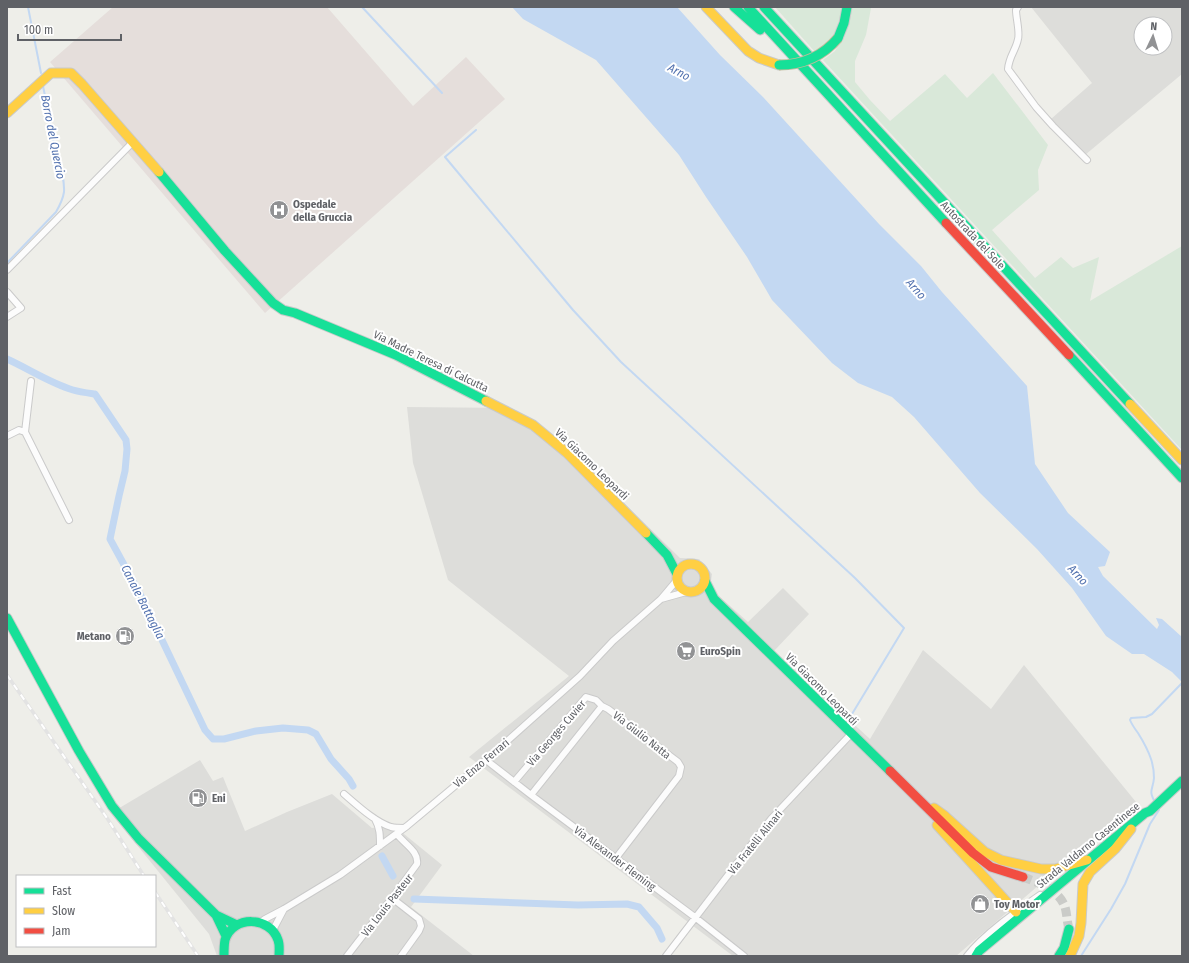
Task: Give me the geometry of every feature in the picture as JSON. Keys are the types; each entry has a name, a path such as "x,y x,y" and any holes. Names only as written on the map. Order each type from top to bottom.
{"main road":[{"path":"706,7 748,51 759,58 779,65 795,65 811,60 827,50 838,38 844,23 847,7"},
{"path":"734,7 794,58"},
{"name":"Autostrada del Sole","path":"748,7 1182,478"},
{"name":"Autostrada del Sole","path":"764,7 1182,460"},
{"name":"Via Madre Teresa di Calcutta","path":"7,113 51,72 71,73 273,303 283,310 296,313 396,355 533,425"},
{"name":"Via Giacomo Leopardi","path":"533,425 567,453 667,555 686,565 695,565 702,569 705,581 714,599 973,853 991,867 1023,877"},
{"name":"Via Giacomo Leopardi","path":"667,555 680,587 690,592 714,599"},
{"path":"677,577 682,567 686,565"},
{"path":"690,592 701,588 705,581"},
{"path":"7,618 79,752 112,806 139,839 216,915 237,925"},
{"name":"Strada Valdarno Casentinese","path":"976,956 979,951 1066,877 1145,813 1150,811 1182,782"},
{"name":"Via Giacomo Leopardi","path":"915,795 945,816 985,852 1001,860 1041,869 1055,869 1087,860"},
{"name":"Via Giacomo Leopardi","path":"915,795 937,826 1016,912"},
{"path":"985,956 1147,816 1150,811"},
{"path":"1070,956 1079,936 1083,884 1090,872 1115,849 1133,827"},
{"path":"216,915 226,936"},
{"path":"224,956 223,946 226,936 230,930 244,921 253,920 267,925 273,930 279,943 279,956"},
{"path":"1059,956 1064,948 1069,929"}],"street":[{"path":"1018,7 1016,10 1016,20 1019,36 1009,61 1008,69 1036,107 1087,160"},
{"path":"7,270 133,142"},
{"path":"7,292 21,308 7,317"},
{"path":"31,381 25,432 69,520"},
{"path":"7,436 19,430 25,432"},
{"name":"Via Enzo Ferrari","path":"261,922 340,875 404,828 486,760 580,676 613,641 661,598 677,577"},
{"path":"661,598 690,592"},
{"name":"Via Georges Cuvier","path":"514,782 586,697 596,700 602,706"},
{"name":"Via Giulio Natta","path":"531,795 602,706 608,709 678,762 681,767 679,776 616,858"},
{"name":"Via Fratelli Alinari","path":"666,956 771,819 851,734"},
{"name":"Via Alexander Fleming","path":"486,760 696,918 744,956"},
{"path":"344,794 375,819 392,828 404,828"},
{"path":"375,819 380,832 380,846"},
{"name":"Via Louis Pasteur","path":"347,956 417,864 418,858 414,852 396,834"},
{"path":"967,956 972,949 1016,912 1066,877"},
{"path":"392,898 420,919 420,931 401,956"},
{"path":"273,930 284,909"}],"shaded area":[{"name":"Ospedale della Gruccia","path":"113,7 327,7 413,106 466,57 505,99 265,313 50,62"},
{"path":"1031,7 1182,7 1182,74 1085,155 1051,119 1092,83"},
{"path":"407,407 510,408 534,421 563,443 680,558 699,559 712,574 710,588 748,622 783,588 809,614 774,651 870,739 923,650 991,709 1024,665 1136,802 956,956 733,956 469,757 569,676 448,580 413,463"},
{"path":"200,760 213,781 223,777 245,831 332,794 372,828 393,825 442,865 411,907 474,956 217,956 209,934 111,813"}],"green space":[{"path":"775,7 843,7 834,33 828,42 816,53"},
{"path":"851,7 871,7 866,35 855,61 855,82 890,121 945,74 967,98 993,73 1048,145 1038,170 1039,190 992,230 1035,278 1061,257 1073,268 1099,257 1090,301 1182,246 1182,450 823,60 835,51 845,33"}],"water":[{"name":"Arno","path":"512,7 677,7 720,55 763,97 879,224 921,266 942,292 1027,386 1035,464 1068,513 1110,552 1105,566 1098,567 1103,576 1157,629 1159,625 1156,618 1162,619 1182,637 1182,682 1172,672 1144,654 1132,654 1106,636 1072,588 1037,549 980,493 914,417 892,397 858,383 832,363 772,300 747,257 679,155 596,60 523,19"}],"waterway":[{"name":"Borro del Quercio","path":"28,7 41,73"},
{"path":"362,7 442,93"},
{"name":"Borro del Quercio","path":"7,263 56,212 64,195 62,174 54,144 43,86"},
{"path":"476,130 445,157 573,310 621,362 855,578 904,628 852,714"},
{"name":"Canale Battaglia","path":"7,359 64,387 95,394 126,440 127,449 125,471 110,539 140,594 205,730 213,739 224,739 256,731 283,728 308,730 316,734 331,759 349,779 353,786"},
{"path":"1155,802 1151,792 1154,778 1152,761 1130,720 1131,718 1146,717 1152,714 1182,683"},
{"path":"1081,956 1125,884 1150,824 1159,810 1158,808"},
{"name":"Canale Battaglia","path":"382,856 393,876"},
{"path":"414,899 578,905 627,904 639,907 657,928 662,939"}],"tunnel":[{"path":"1023,877 1048,888 1058,896 1065,907 1069,929"}],"railway":[{"path":"7,675 107,818 143,875"},
{"path":"156,893 198,956"}],"traffic: fast":[{"path":"734,7 760,30"},
{"path":"748,7 946,223"},
{"path":"764,7 1130,404"},
{"path":"838,38 844,23 847,7"},
{"path":"779,65 788,65 812,59 832,45 838,38"},
{"path":"159,172 225,251 273,303 283,310 295,313 396,355 486,401"},
{"path":"1069,355 1182,478"},
{"path":"646,533 667,555 677,574"},
{"path":"705,581 714,599 890,771"},
{"path":"7,618 79,751 112,806 139,839 216,915 237,925"},
{"path":"976,956 979,951 1145,813 1150,811 1182,781"},
{"path":"216,915 226,936"},
{"path":"224,956 225,940 229,932 236,926 243,923 252,922 267,926 274,932 279,942 279,956"},
{"path":"1059,956 1064,948 1069,929"}],"traffic: slow":[{"path":"706,7 748,51 759,58 779,65"},
{"path":"7,113 51,73 71,73 159,172"},
{"path":"486,401 533,425 567,453 646,533"},
{"path":"1130,404 1182,460"},
{"path":"691,564 701,568 705,578 701,588 691,592 681,588 677,578 681,568 691,564"},
{"path":"934,808 985,852 1001,860 1041,869 1055,869 1087,860"},
{"path":"937,825 1016,912"},
{"path":"1070,956 1079,936 1083,884 1090,872 1115,849 1131,829"}],"traffic: jam":[{"path":"946,223 1069,355"},
{"path":"890,771 973,853 991,867 1023,877"}],"place":[{"name":"Ospedale della Gruccia","path":"279,210"},
{"name":"Metano","path":"125,636"},
{"name":"EuroSpin","path":"686,651"},
{"name":"Eni","path":"198,798"},
{"name":"Toy Motor","path":"980,904"}]}
